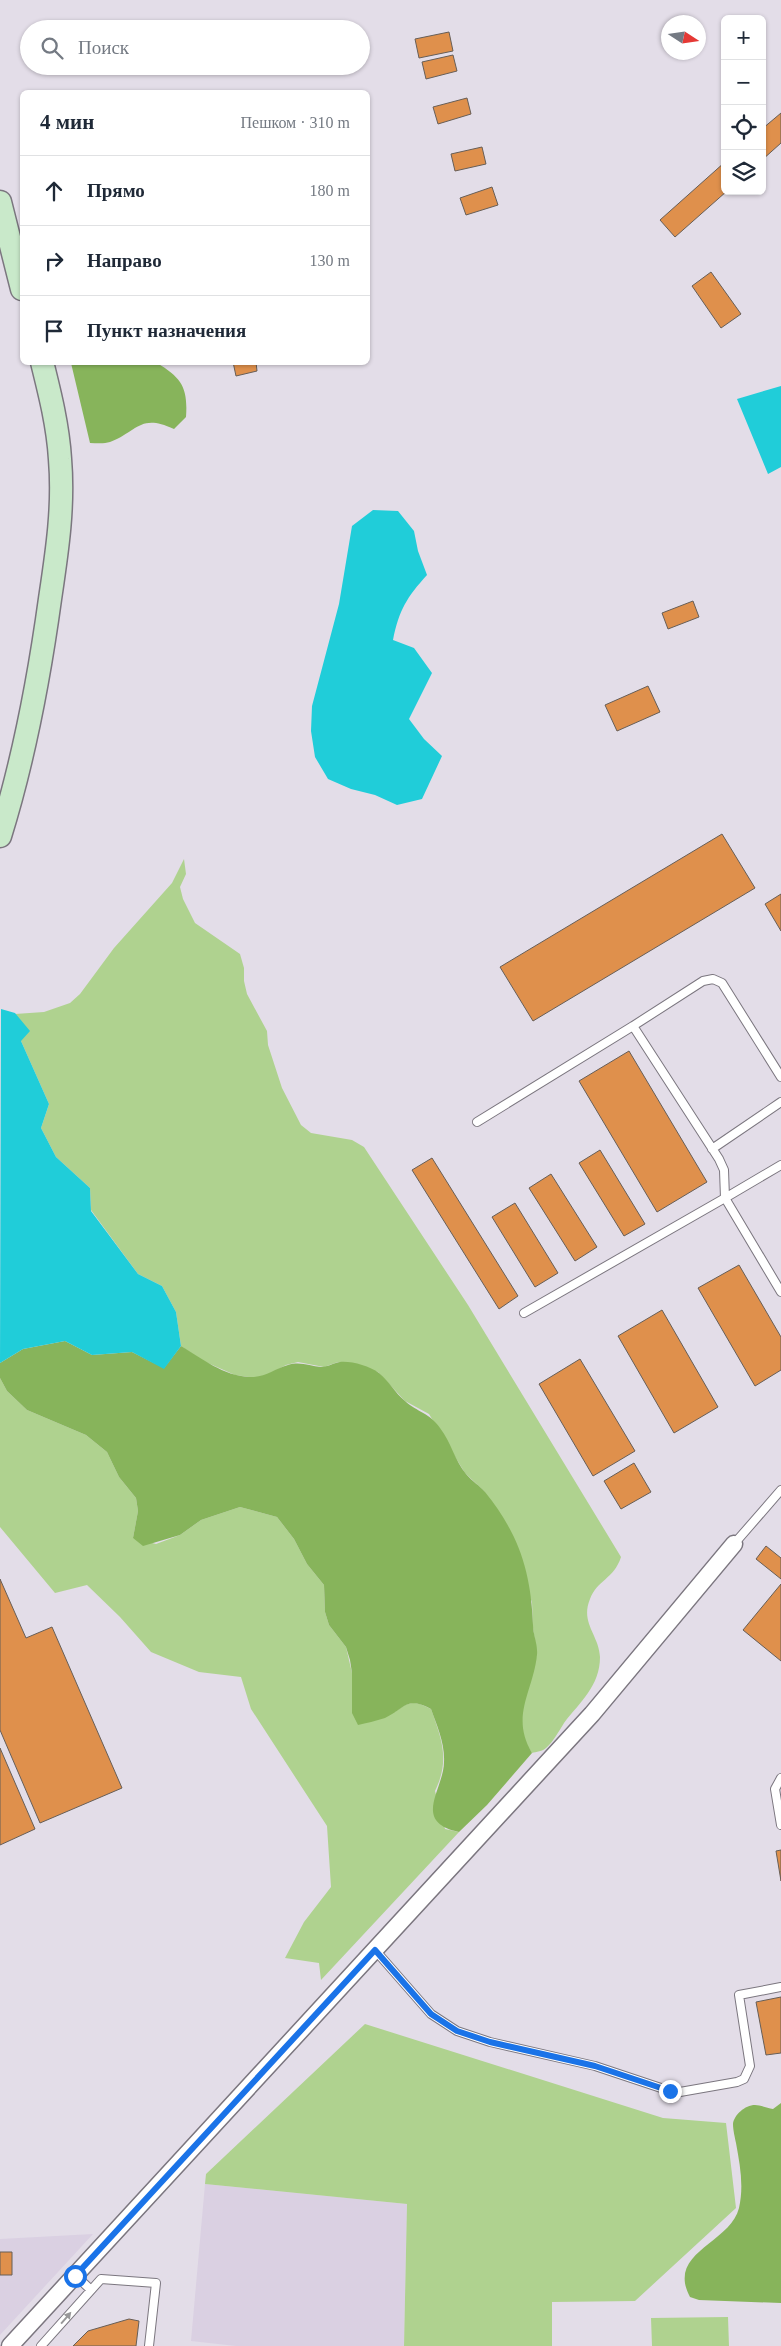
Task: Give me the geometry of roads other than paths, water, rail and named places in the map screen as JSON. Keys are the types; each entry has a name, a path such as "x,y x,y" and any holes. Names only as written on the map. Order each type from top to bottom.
{"street":[{"path":"0,202 20,281"},
{"path":"0,836 24,745 45,640 61,522 60,459 52,403 43,365"},
{"path":"10,2346 592,1714 734,1544"}],"lane":[{"path":"477,1122 703,981 713,978 722,983 781,1077"},
{"path":"633,1026 724,1170 725,1198 781,1292"},
{"path":"712,1149 781,1102"},
{"path":"524,1313 781,1165"},
{"path":"734,1544 781,1490"},
{"path":"781,1778 775,1789 781,1825"},
{"path":"375,1950 431,2014 457,2031 490,2042 595,2066 670,2091 680,2092 728,2084 744,2079 750,2066 739,1995 781,1987"},
{"path":"75,2276 91,2290"},
{"path":"41,2346 101,2279 156,2283 149,2346"}],"water":[{"path":"781,386 781,467 768,474 737,399"},
{"path":"373,510 398,511 414,531 418,551 427,575 405,604 398,620 393,640 414,648 432,673 409,719 424,739 442,756 422,799 397,805 375,795 351,789 328,779 315,757 311,731 312,706 339,604 352,526"},
{"path":"1,1009 15,1013 30,1031 21,1041 49,1104 41,1128 56,1157 90,1188 91,1211 138,1274 162,1286 176,1312 181,1346 164,1369 132,1352 92,1355 65,1341 23,1349 0,1363"}]}
